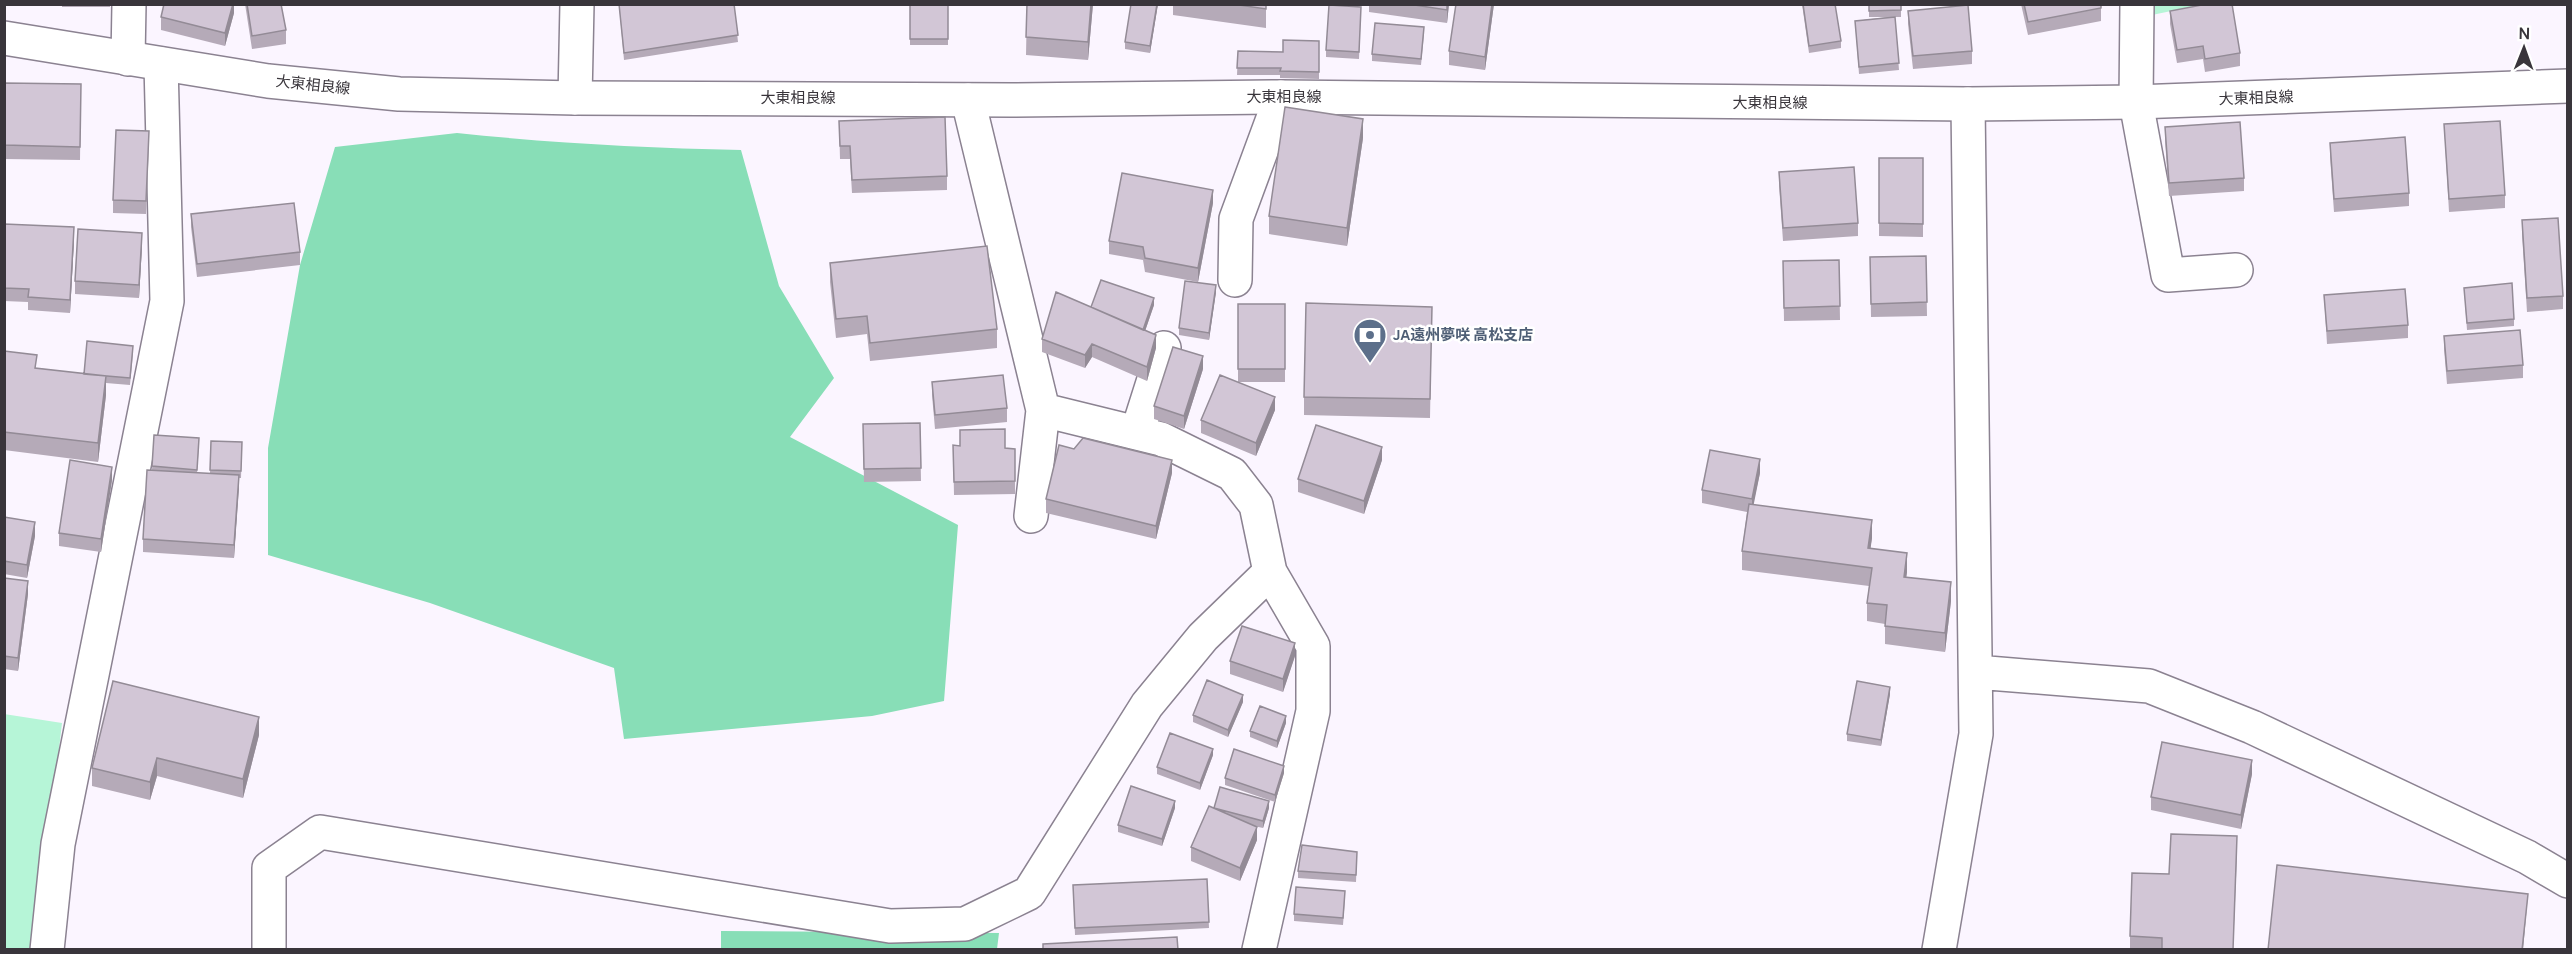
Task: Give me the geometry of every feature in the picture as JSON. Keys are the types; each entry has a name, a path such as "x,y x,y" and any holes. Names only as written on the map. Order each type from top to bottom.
{"street":[{"path":"128,59 129,4"},
{"path":"575,98 577,4"},
{"path":"2137,4 2136,102 2168,275 2236,270"},
{"name":"大東相良線","path":"4,38 268,81 399,94 575,98 968,100 1281,97 1968,104 2136,102 2568,86"},
{"path":"47,950 58,844 167,301 161,64"},
{"path":"1235,280 1236,219 1281,97"},
{"path":"968,100 1043,411 1031,516"},
{"path":"1939,950 1976,734 1968,104"},
{"path":"1137,433 1164,348"},
{"path":"1043,411 1161,439 1232,474 1256,505 1270,572 1313,645 1313,711 1259,950"},
{"path":"269,950 269,868 320,832 890,926 965,924 1029,893 1147,705 1203,637 1270,572"},
{"path":"1976,672 2148,686 2252,727 2527,857 2568,881"}],"green space":[{"path":"2152,4 2200,5 2152,15"},
{"path":"457,133 528,140 741,150 779,286 834,378 790,437 958,525 944,701 872,716 624,739 614,668 430,603 268,555 268,448 300,265 335,147"},
{"path":"4,714 62,723 36,949 5,949"},
{"path":"721,931 999,933 997,949 721,950"}],"building":[{"path":"164,4 233,4 225,33 161,17"},
{"path":"247,4 281,4 286,30 252,36"},
{"path":"619,4 734,4 738,35 624,53"},
{"path":"910,4 948,4 948,39 910,39"},
{"path":"1027,4 1091,4 1088,42 1026,37"},
{"path":"1131,4 1157,4 1150,46 1125,42"},
{"path":"1232,4 1266,4 1266,9"},
{"path":"1408,4 1447,4 1447,10"},
{"path":"1456,4 1492,4 1485,57 1449,51"},
{"path":"1803,4 1835,4 1841,41 1809,46"},
{"path":"1869,4 1901,4 1901,10 1869,11"},
{"path":"2024,4 2101,4 2101,8 2028,22"},
{"path":"2207,4 2232,4 2240,53 2205,59 2203,46 2177,50 2170,11"},
{"path":"1329,5 1361,7 1359,52 1326,50"},
{"path":"1968,5 1972,51 1913,56 1908,11"},
{"path":"1895,17 1899,63 1859,67 1855,21"},
{"path":"1375,23 1424,27 1421,59 1372,54"},
{"path":"1283,40 1319,41 1319,72 1280,71 1281,68 1237,68 1238,51 1283,52"},
{"path":"4,83 81,84 80,147 4,145"},
{"path":"1285,107 1363,119 1347,228 1269,216"},
{"path":"945,117 947,176 852,180 850,146 840,146 839,121"},
{"path":"2500,121 2505,195 2449,199 2444,124"},
{"path":"2240,122 2244,178 2169,183 2165,127"},
{"path":"116,130 149,131 146,201 113,200"},
{"path":"2405,137 2409,193 2334,199 2330,143"},
{"path":"1879,158 1923,158 1923,224 1879,223"},
{"path":"1854,167 1858,223 1783,228 1779,172"},
{"path":"1122,173 1213,190 1198,268 1145,258 1143,247 1109,241"},
{"path":"294,203 300,252 197,264 191,214"},
{"path":"2558,218 2563,296 2527,298 2522,220"},
{"path":"4,224 74,227 70,300 28,297 29,289 4,288"},
{"path":"78,229 142,233 139,285 75,281"},
{"path":"987,246 997,329 870,343 867,316 836,319 830,263"},
{"path":"1926,256 1927,302 1871,304 1870,257"},
{"path":"1839,260 1840,306 1784,308 1783,261"},
{"path":"1101,280 1154,298 1143,330 1091,307"},
{"path":"1185,281 1216,285 1209,333 1179,328"},
{"path":"2512,283 2514,319 2467,323 2464,288"},
{"path":"2405,289 2408,325 2327,331 2324,295"},
{"path":"1056,292 1156,335 1147,367 1092,344 1085,355 1042,339"},
{"path":"1306,303 1432,307 1430,399 1304,397"},
{"path":"1238,304 1285,304 1285,369 1238,369"},
{"path":"2520,330 2523,365 2447,371 2444,336"},
{"path":"87,341 133,346 130,378 84,374"},
{"path":"1173,347 1203,356 1184,416 1154,406"},
{"path":"4,351 37,355 35,368 106,376 98,443 4,432"},
{"path":"1003,375 1007,408 935,415 932,382"},
{"path":"1220,375 1275,397 1256,443 1201,420"},
{"path":"920,423 921,468 864,469 863,424"},
{"path":"1316,425 1382,447 1364,501 1298,479"},
{"path":"1005,429 1005,448 1015,449 1015,481 954,482 953,445 960,446 960,430"},
{"path":"154,435 199,438 197,470 152,466"},
{"path":"1083,438 1172,460 1156,526 1046,499 1059,445 1074,449"},
{"path":"211,441 242,442 241,471 210,470"},
{"path":"1710,450 1760,459 1752,499 1702,490"},
{"path":"70,460 112,467 101,539 59,533"},
{"path":"147,470 239,475 234,545 143,539"},
{"path":"1749,504 1872,520 1868,548 1907,553 1904,577 1951,582 1945,633 1885,626 1887,605 1867,603 1872,568 1742,551"},
{"path":"4,517 35,522 27,565 4,561"},
{"path":"4,578 28,581 18,658 4,656"},
{"path":"1242,626 1295,643 1283,679 1230,661"},
{"path":"1207,680 1243,695 1228,730 1193,715"},
{"path":"113,681 259,717 243,779 157,758 150,782 92,768"},
{"path":"1857,681 1890,687 1881,740 1847,734"},
{"path":"1260,706 1286,716 1277,741 1250,731"},
{"path":"1170,733 1213,749 1200,783 1157,767"},
{"path":"2162,742 2252,760 2241,815 2151,797"},
{"path":"1234,749 1284,766 1275,795 1225,778"},
{"path":"1131,786 1175,801 1162,839 1118,825"},
{"path":"1220,787 1269,801 1263,821 1214,808"},
{"path":"1209,806 1257,827 1240,868 1191,847"},
{"path":"2171,834 2237,836 2233,950 2162,950 2162,938 2130,936 2132,873 2169,874"},
{"path":"1302,845 1357,852 1356,875 1298,871"},
{"path":"2277,865 2528,894 2522,950 2268,950"},
{"path":"1207,879 1209,922 1075,928 1073,885"},
{"path":"1296,887 1345,891 1343,918 1294,914"},
{"path":"1177,937 1178,950 1043,950 1043,944"}],"place":[{"name":"JA遠州夢咲 高松支店","path":"1370,364"}]}
